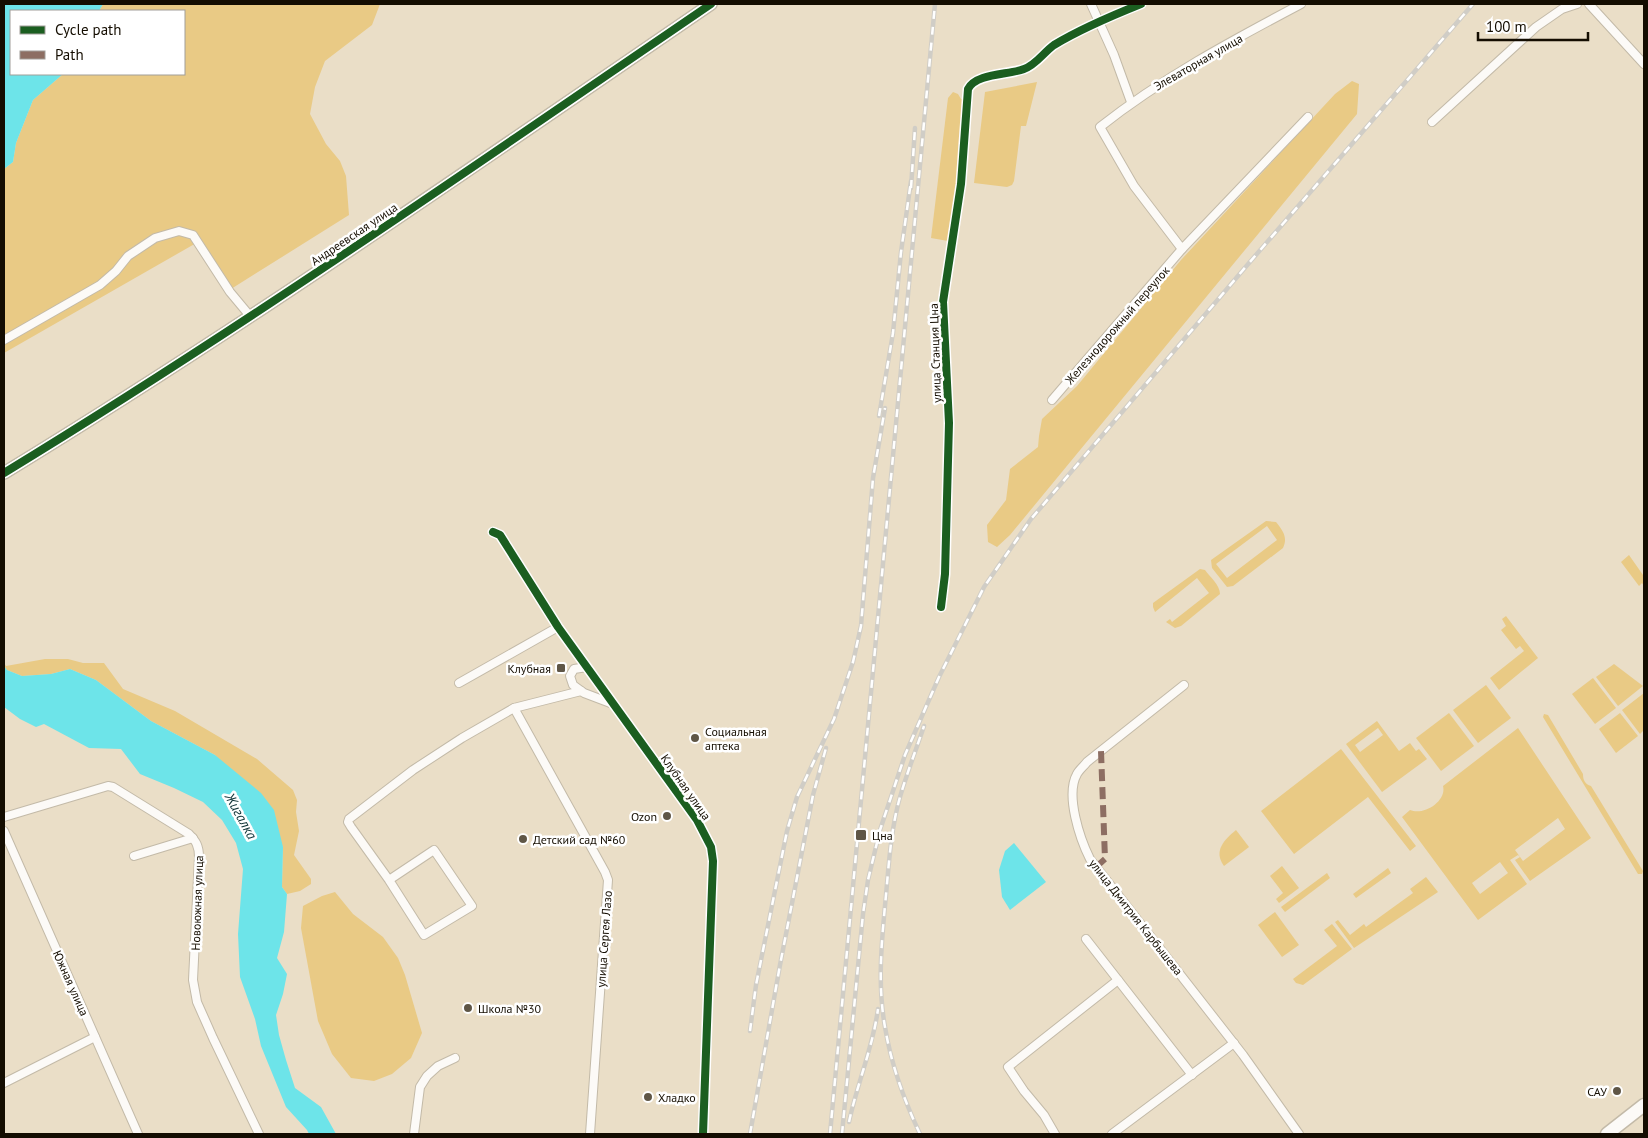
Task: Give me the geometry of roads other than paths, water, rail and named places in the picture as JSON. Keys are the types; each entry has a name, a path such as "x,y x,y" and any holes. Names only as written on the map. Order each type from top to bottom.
{"main road":[{"path":"1607,1134 1644,1105"}],"street":[{"name":"Андреевская улица","path":"4,473 157,378 391,224 711,4"},
{"path":"1091,4 1114,55 1131,102"},
{"name":"улица Станция Цна","path":"941,607 945,574 949,423 943,302 961,184 968,89 972,83 988,76 1025,69 1038,60 1052,46 1098,21 1141,4"},
{"name":"Элеваторная улица","path":"1182,249 1134,186 1100,127 1131,102 1209,54 1301,4"},
{"path":"1432,122 1536,27 1562,9 1577,4"},
{"path":"1589,4 1644,64"},
{"name":"Железнодорожный переулок","path":"1052,400 1182,249 1308,117"},
{"path":"4,340 100,285 116,271 128,256 155,238 179,231 193,235 230,292 250,316"},
{"name":"Клубная улица","path":"493,532 500,535 558,627 698,820 711,847 713,871 703,1134"},
{"path":"459,683 558,627"},
{"path":"587,667 574,669 570,676 573,685 581,691 614,704"},
{"name":"улица Дмитрия Карбышева","path":"1184,685 1087,762 1076,774 1073,788 1074,809 1080,838 1090,859 1234,1043 1299,1134"},
{"path":"389,880 434,850 472,906 424,935 389,880 350,827 349,818 413,770 462,738 514,708 581,691"},
{"name":"улица Сергея Лазо","path":"514,708 608,880 590,1134"},
{"name":"Новоюжная улица","path":"4,817 108,786 125,794 193,838 199,847 193,980 197,1002 259,1134"},
{"name":"Южная улица","path":"4,831 138,1134"},
{"path":"134,856 193,838"},
{"path":"1086,939 1192,1075"},
{"path":"1055,1134 1044,1115 1024,1092 1008,1067 1118,980"},
{"path":"4,1083 94,1037"},
{"path":"1112,1134 1234,1043"},
{"path":"414,1134 420,1087 427,1076 438,1066 455,1058"}],"water":[{"path":"4,4 103,4 100,10 10,10 10,75 62,75 33,100 16,143 13,162 4,169"},
{"name":"Жигалка","path":"4,666 7,670 22,676 51,674 70,669 96,680 151,721 215,755 261,793 274,810 283,847 282,887 287,894 284,932 277,958 287,974 276,1015 279,1035 295,1088 321,1107 336,1134 309,1134 286,1107 261,1046 255,1019 240,977 238,934 243,869 236,843 222,820 203,802 140,774 121,749 89,748 44,724 36,727 20,719 4,707"},
{"path":"1014,843 1046,882 1010,910 1002,897 999,870 1005,851"}],"railway":[{"path":"830,1134 935,4"},
{"path":"842,1134 863,914 868,880 880,830 905,755 939,677 984,587 1031,519 1473,4"},
{"path":"911,188 915,128"},
{"path":"879,416 893,333 901,252 911,181"},
{"path":"750,1031 756,985 787,831 797,797 834,719 853,662 861,626 873,478 885,408"},
{"path":"920,1134 903,1095 891,1055 881,994 881,961 889,858 894,821 924,726"},
{"path":"750,1134 813,795 826,748"},
{"path":"849,1122 876,1023 878,1009"}],"place":[{"name":"Клубная","path":"561,668"},
{"name":"Социальная аптека","path":"695,738"},
{"name":"Ozon","path":"667,816"},
{"name":"Цна","path":"861,835"},
{"name":"Детский сад №60","path":"523,839"},
{"name":"Школа №30","path":"468,1008"},
{"name":"САУ","path":"1617,1091"},
{"name":"Хладко","path":"648,1097"}]}
